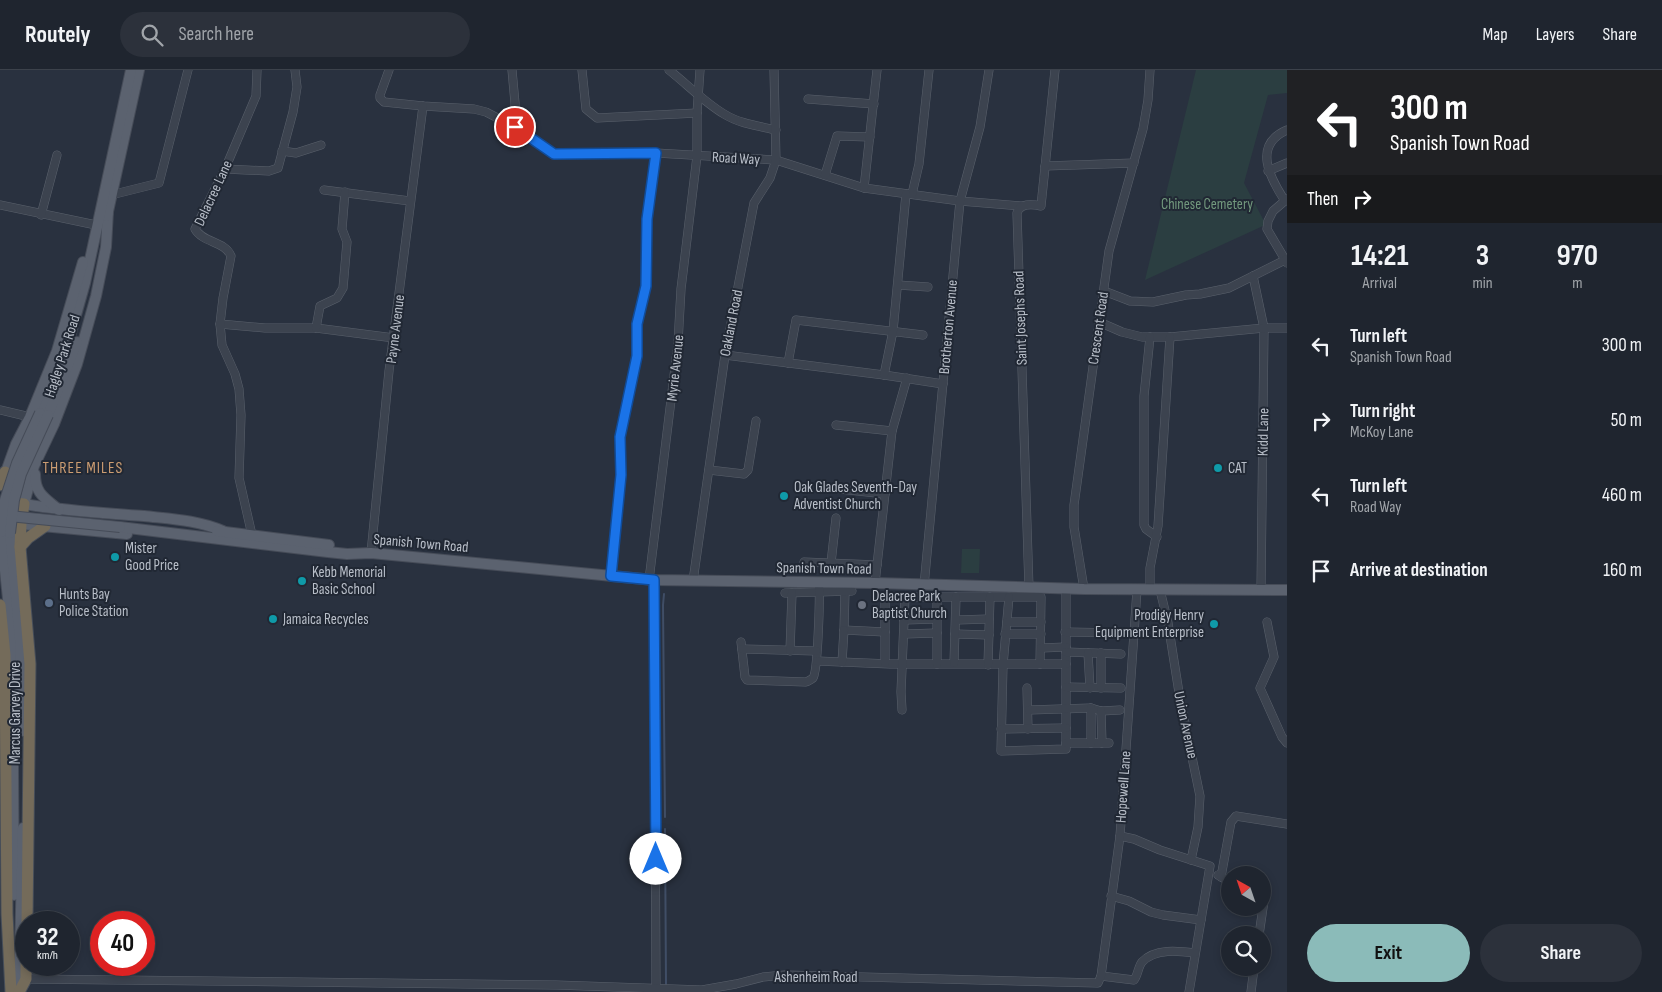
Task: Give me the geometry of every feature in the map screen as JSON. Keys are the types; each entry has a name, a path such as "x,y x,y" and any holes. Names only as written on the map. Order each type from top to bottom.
{"highway":[{"path":"0,484 5,472"},
{"name":"Marcus Garvey Drive","path":"8,503 21,524 20,548 30,664 27,911"},
{"name":"Spanish Town Road","path":"0,522 21,524"},
{"path":"20,548 28,538 45,526"},
{"name":"Marcus Garvey Drive","path":"0,605 5,655 4,893 8,948 15,989"},
{"path":"15,989 26,979"}],"main road":[{"name":"Hagley Park Road","path":"8,503 24,467 39,415 66,350 85,283 131,70"},
{"name":"Hagley Park Road","path":"0,490 16,444 39,415 75,349 93,281 139,70"},
{"name":"Hagley Park Road","path":"8,503 34,466 61,407 77,364 96,296 106,247 108,211"},
{"path":"39,415 41,439 34,466 35,478 41,496 59,510"},
{"name":"Spanish Town Road","path":"8,503 120,525 208,538 347,554 366,553"},
{"name":"Spanish Town Road","path":"8,503 59,510 178,520 209,525 223,531"},
{"name":"Marcus Garvey Drive","path":"8,503 25,759 15,989"},
{"name":"Spanish Town Road","path":"0,516 223,531 345,548 366,553 651,580 820,587 875,583 924,586 1137,590 1287,590"},
{"name":"Spanish Town Road","path":"21,524 151,536 208,538"}],"street":[{"path":"111,195 159,183 188,70"},
{"name":"Delacree Lane","path":"252,535 239,478 241,415 239,389 235,374 222,345 220,324 231,256 227,249 203,237 195,229 225,169 256,96 257,70"},
{"path":"225,169 274,171 279,166 293,112 297,87 295,70"},
{"name":"Road Way","path":"389,70 380,98 384,102 388,104 474,109 486,112 515,127 554,154 656,153 776,160 864,188 960,201 1021,206"},
{"path":"512,70 515,127"},
{"path":"582,70 586,109 596,118 697,113"},
{"path":"669,70 725,115 750,125 776,130"},
{"name":"Myrie Avenue","path":"656,989 651,580 676,361 681,289 697,156 700,70"},
{"name":"Oakland Road","path":"693,581 725,354 754,203 770,178 776,160 774,70"},
{"path":"864,188 877,70"},
{"path":"884,375 893,331 899,256 909,194 919,164 929,70"},
{"name":"Brotherton Avenue","path":"924,586 960,201 980,127 989,70"},
{"path":"1021,206 1041,206 1056,70"},
{"name":"Crescent Road","path":"1084,589 1074,527 1074,505 1109,251 1145,120 1150,70"},
{"path":"808,99 874,104"},
{"name":"Payne Avenue","path":"366,553 423,106"},
{"path":"1104,291 1130,300 1153,302 1229,288 1286,262 1267,229 1268,221 1274,211 1286,200 1268,171 1267,151 1270,143 1287,130"},
{"path":"825,175 838,136 870,137"},
{"path":"282,151 296,153 321,145"},
{"path":"611,576 621,475 620,437 637,356 637,324 646,286 647,219 656,153"},
{"path":"41,215 57,154"},
{"path":"1045,166 1134,163"},
{"path":"1268,171 1287,163"},
{"path":"324,190 410,201"},
{"path":"316,328 320,306 337,298 343,288 347,242 342,229 345,192"},
{"path":"0,206 96,228"},
{"name":"Saint Josephs Road","path":"1021,206 1017,213 1029,588"},
{"name":"Kidd Lane","path":"1253,276 1264,328 1262,590"},
{"path":"898,285 928,287"},
{"path":"788,363 796,320 923,335"},
{"path":"1099,322 1122,332 1142,337 1170,337 1264,328 1287,328"},
{"path":"220,324 265,328 316,328 394,338"},
{"path":"1150,337 1144,396 1144,518 1146,529 1157,537"},
{"name":"Union Avenue","path":"1170,337 1157,537 1150,568 1155,590 1168,623 1180,699 1200,796 1198,827 1191,860"},
{"path":"725,354 943,384"},
{"path":"875,583 892,431 907,378"},
{"path":"0,410 39,415"},
{"path":"709,470 744,474 748,470 756,421"},
{"path":"836,424 892,431"},
{"path":"831,488 885,494"},
{"path":"831,564 836,518"},
{"path":"804,562 877,565"},
{"path":"816,651 790,651 741,646 744,677 750,680 806,682 814,677 817,661 820,587"},
{"path":"790,651 789,593 820,587 848,591 842,662"},
{"path":"1066,588 1066,746"},
{"name":"Hopewell Lane","path":"1099,980 1120,836 1137,590"},
{"path":"885,663 885,597 1041,597 1040,664"},
{"path":"902,710 905,597"},
{"path":"937,597 937,664"},
{"path":"954,664 956,597"},
{"path":"988,665 990,597"},
{"path":"1009,597 1003,665 1001,751 1106,743 1101,711"},
{"path":"904,620 937,619"},
{"path":"956,620 989,619"},
{"path":"1007,622 1041,622"},
{"path":"1267,622 1274,657 1260,688 1282,737 1287,743"},
{"path":"844,630 885,632"},
{"path":"1066,632 1122,634"},
{"path":"904,634 937,634"},
{"path":"955,634 989,635"},
{"path":"1005,634 1041,634"},
{"path":"1041,648 1121,654"},
{"path":"1088,653 1090,688"},
{"path":"1100,688 1101,653"},
{"path":"817,661 903,664 1066,664"},
{"path":"1066,687 1121,688"},
{"path":"1027,688 1028,729"},
{"path":"1029,710 1066,708 1091,708 1101,711 1120,710"},
{"path":"1090,743 1091,708"},
{"path":"1001,729 1066,728"},
{"path":"1224,866 1231,822 1234,817 1287,824"},
{"path":"1120,836 1134,839 1160,850 1210,866 1189,992"},
{"path":"1210,872 1221,876"},
{"path":"1111,896 1163,915 1201,920"},
{"name":"Ashenheim Road","path":"26,979 556,985 702,990 763,977 785,976 1088,983 1099,980 1134,980 1140,966 1149,957 1168,951 1196,953"},
{"path":"1251,992 1253,976"},
{"path":"1087,992 1088,983"}],"green space":[{"name":"Chinese Cemetery","path":"1196,70 1287,70 1287,93 1268,95 1244,183 1264,221 1263,226 1145,280"},
{"path":"962,549 980,549 979,573 961,573"}],"waterway":[{"path":"664,594 665,817"},
{"path":"665,829 666,984"}],"place":[{"name":"CAT","path":"1218,468"},
{"name":"Oak Glades Seventh-Day Adventist Church","path":"784,496"},
{"name":"Mister Good Price","path":"115,557"},
{"name":"Kebb Memorial Basic School","path":"302,581"},
{"name":"Hunts Bay Police Station","path":"49,603"},
{"name":"Delacree Park Baptist Church","path":"862,605"},
{"name":"Jamaica Recycles","path":"273,619"},
{"name":"Prodigy Henry Equipment Enterprise","path":"1214,624"}],"district":[{"name":"THREE MILES","path":"83,467"}],"route":[{"path":"515,127 554,154 656,153 647,219 646,286 637,324 637,356 619,442 621,475 611,576 654,580 656,859"}]}
